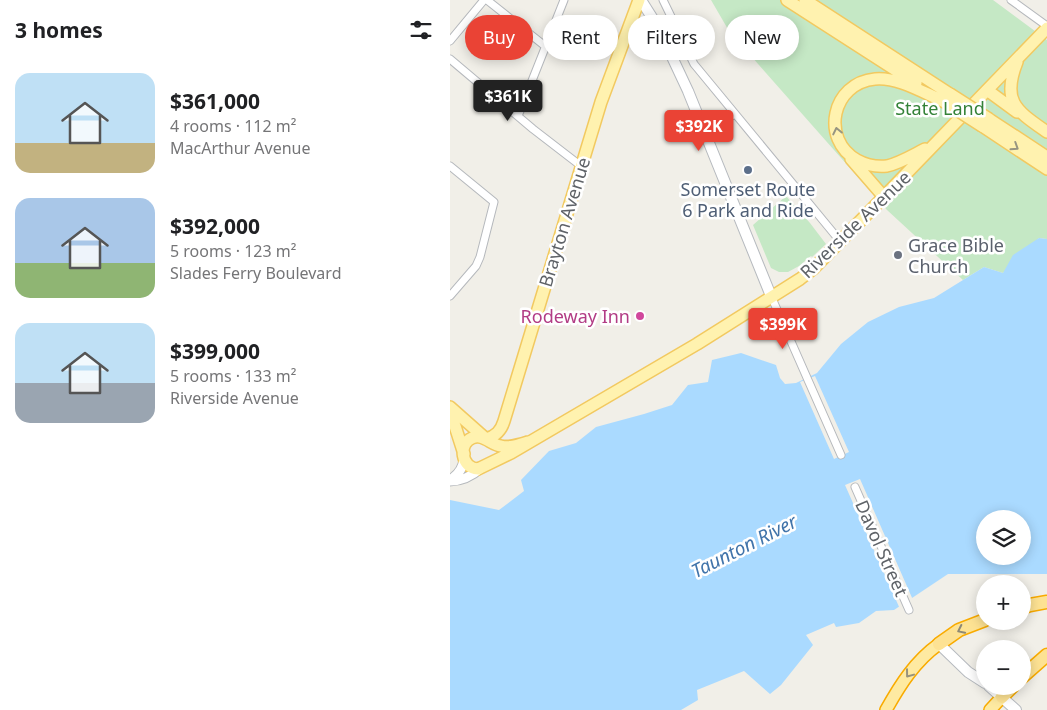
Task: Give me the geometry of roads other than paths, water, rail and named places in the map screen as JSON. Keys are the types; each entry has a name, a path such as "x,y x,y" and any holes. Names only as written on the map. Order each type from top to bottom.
{"highway":[{"path":"1031,605 1047,602"},
{"path":"1031,612 1047,611"},
{"path":"886,710 904,679 925,656 959,630 976,623"},
{"path":"1031,668 1047,655"},
{"path":"990,710 1002,697"}],"main road":[{"path":"640,0 658,27 670,53 704,130 771,296"},
{"name":"Brayton Avenue","path":"486,439 492,438 497,434 504,421 580,166 601,102 640,0"},
{"path":"787,0 947,97"},
{"path":"805,0 986,123 1047,169"},
{"name":"Riverside Avenue","path":"482,467 511,453 697,344 813,269 1047,27"},
{"path":"1020,56 1011,81 1011,94 1017,108 1037,125"},
{"path":"884,197 844,150 838,140 835,130 835,118 843,97 850,89 860,83 874,79 893,81 947,97"},
{"path":"987,90 1047,132"},
{"path":"986,123 1047,157"},
{"path":"844,150 861,162 871,166 882,166 899,162 934,145"},
{"path":"450,407 490,444 491,452 488,462 482,467 472,468 467,465 450,416"},
{"path":"464,456 465,446 470,439 477,436 486,439"},
{"name":"Riverside Avenue","path":"486,439 502,447 528,442"},
{"path":"939,644 976,678"},
{"path":"1000,695 1016,710"}],"street":[{"path":"450,41 485,0 543,44"},
{"path":"558,15 564,0"},
{"path":"663,0 694,64 840,241"},
{"path":"1011,0 1047,27"},
{"path":"518,116 543,51"},
{"path":"450,59 580,166"},
{"path":"704,130 735,114"},
{"path":"450,166 494,202 476,266 450,296"},
{"path":"771,296 841,454"},
{"path":"450,481 461,470 464,456"},
{"name":"Riverside Avenue","path":"450,481 466,478 482,467"},
{"name":"Davol Street","path":"855,486 909,610"}],"water":[{"name":"Taunton River","path":"1039,238 1047,239 1047,574 948,574 894,610 876,611 859,623 836,627 834,623 806,635 813,645 781,685 770,694 744,671 697,690 698,700 681,710 450,710 450,500 499,510 524,491 521,480 549,451 576,443 596,427 672,405 688,385 708,382 712,360 741,353 776,365 780,378 785,384 796,383 817,373 841,344 868,322 899,307 934,298 984,267 1003,273 1013,255"}],"place":[{"name":"Somerset Route 6 Park and Ride","path":"748,170"},
{"name":"Grace Bible Church","path":"898,255"},
{"name":"Rodeway Inn","path":"640,316"}],"park label":[{"name":"State Land","path":"940,108"}]}
